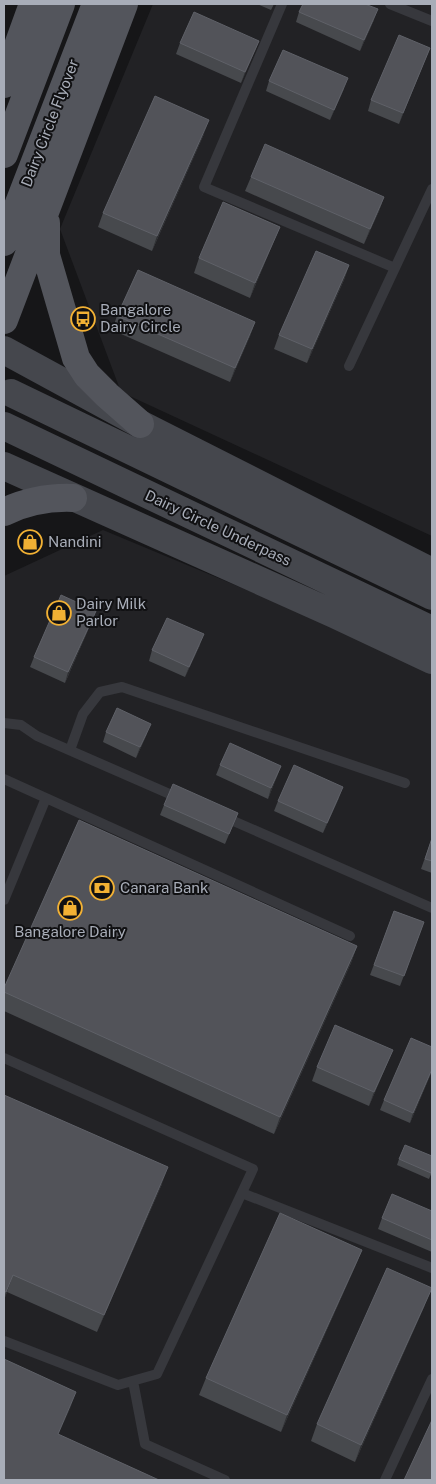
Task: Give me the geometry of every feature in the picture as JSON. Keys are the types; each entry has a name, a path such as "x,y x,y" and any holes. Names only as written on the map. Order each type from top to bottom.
{"main road":[{"path":"4,84 33,4"},
{"path":"4,154 61,4"},
{"name":"Dairy Circle Flyover","path":"4,242 96,4"},
{"path":"4,320 124,4"},
{"path":"48,204 46,255 76,358 87,375 140,424"},
{"path":"4,350 140,424 432,572"},
{"name":"Dairy Circle Underpass","path":"12,393 432,596"},
{"name":"Dairy Circle Underpass","path":"4,426 432,630"},
{"path":"4,466 432,660"},
{"path":"4,512 20,504 40,499 73,498"}],"lane":[{"path":"282,4 204,186 395,268"},
{"path":"390,4 432,21"},
{"path":"349,366 432,189"},
{"path":"70,750 83,714 100,692 122,687 405,783"},
{"path":"4,723 21,725 37,736 188,801"},
{"path":"4,779 350,936"},
{"path":"4,900 46,798"},
{"path":"215,813 432,908"},
{"path":"4,1058 253,1169 157,1374 118,1385 4,1341"},
{"path":"242,1193 432,1268"},
{"path":"385,1480 432,1380"},
{"path":"133,1381 145,1444 225,1480"}],"shaded area":[{"path":"153,4 432,4 432,536 121,392 60,229"},
{"path":"103,530 432,667 432,1480 4,1480 4,576"}],"building":[{"path":"303,4 365,4 378,9 364,40 299,12"},
{"path":"194,12 259,41 245,72 180,43"},
{"path":"399,35 430,48 403,113 371,100"},
{"path":"283,50 348,78 334,110 269,81"},
{"path":"155,96 209,120 157,236 103,213"},
{"path":"265,144 384,197 370,229 251,177"},
{"path":"223,202 280,227 255,283 199,258"},
{"path":"316,251 349,265 312,349 279,335"},
{"path":"138,270 255,322 235,368 117,316"},
{"path":"61,595 96,611 68,672 34,657"},
{"path":"167,618 204,634 189,667 152,650"},
{"path":"117,708 151,724 140,747 106,732"},
{"path":"230,743 281,766 271,788 220,765"},
{"path":"294,765 343,787 327,823 278,801"},
{"path":"173,784 238,813 229,834 164,805"},
{"path":"79,820 357,946 280,1117 4,992 4,988"},
{"path":"432,838 432,861 425,859"},
{"path":"394,911 424,922 404,976 374,965"},
{"path":"335,1025 393,1050 374,1092 317,1067"},
{"path":"411,1038 432,1047 432,1069 413,1113 384,1100"},
{"path":"4,1095 168,1167 104,1315 13,1275 6,1292 4,1291"},
{"path":"405,1145 432,1156 431,1173 399,1159"},
{"path":"392,1194 432,1211 432,1240 382,1218"},
{"path":"280,1213 362,1250 287,1415 206,1378"},
{"path":"387,1268 432,1288 361,1445 317,1424"},
{"path":"4,1359 76,1392 58,1434 159,1480 4,1480"},
{"path":"432,1420 432,1480 404,1480"}],"place":[{"name":"Bangalore Dairy Circle","path":"83,319"},
{"name":"Nandini","path":"30,542"},
{"name":"Dairy Milk Parlor","path":"59,613"},
{"name":"Canara Bank","path":"102,888"},
{"name":"Bangalore Dairy","path":"70,908"}]}
